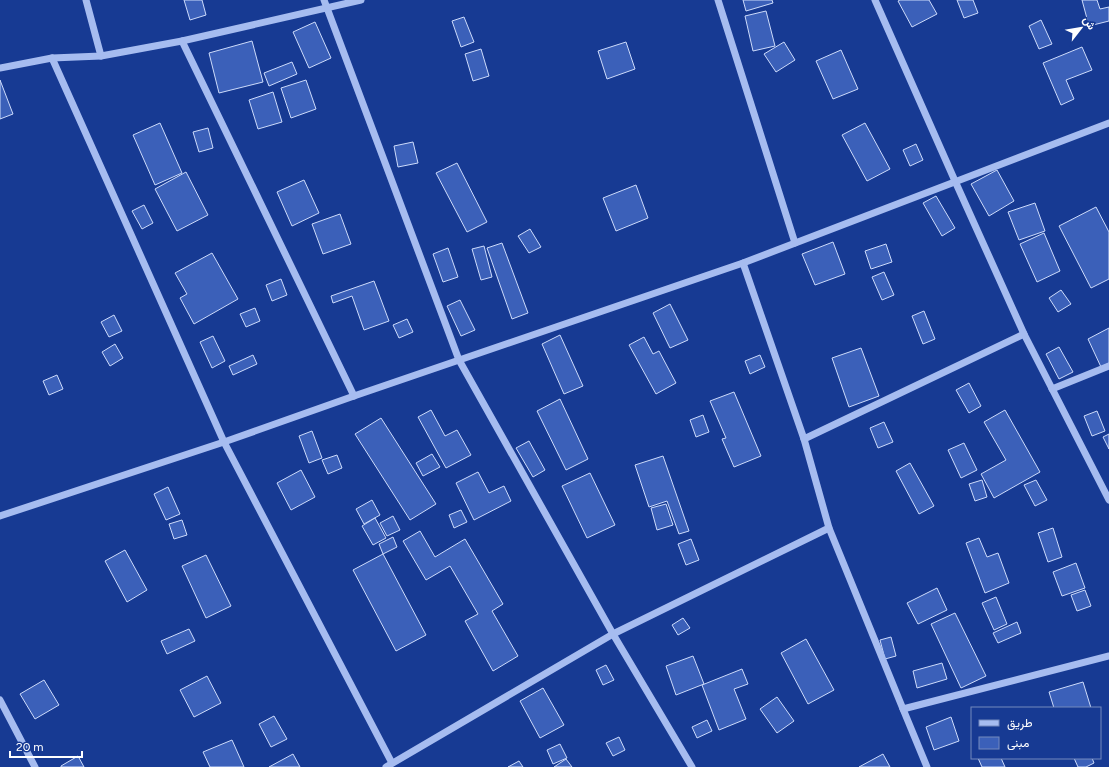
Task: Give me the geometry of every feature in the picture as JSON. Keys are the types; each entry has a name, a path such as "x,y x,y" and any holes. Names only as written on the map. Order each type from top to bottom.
{"street":[{"path":"86,0 101,56"},
{"path":"324,0 458,360 612,634 692,767"},
{"path":"0,68 52,58 101,56 182,41 328,9 362,0"},
{"path":"718,0 794,243"},
{"path":"875,0 1024,334 1109,500"},
{"path":"182,41 354,396"},
{"path":"52,58 224,442 389,765 612,634 829,528"},
{"path":"0,516 224,442 743,262 1109,123"},
{"path":"743,262 804,439 829,528 927,767"},
{"path":"804,439 1024,334"},
{"path":"1052,389 1109,366"},
{"path":"903,709 1109,656"},
{"path":"0,700 35,767"}],"building":[{"path":"184,0 202,0 206,15 190,20"},
{"path":"743,0 772,0 773,3 746,11"},
{"path":"929,0 937,14 912,27 898,1"},
{"path":"957,0 973,0 978,13 964,18"},
{"path":"1082,0 1097,0 1100,9 1109,7 1109,21 1089,26"},
{"path":"766,11 775,46 753,51 745,16"},
{"path":"464,17 474,42 461,47 452,21"},
{"path":"1041,20 1052,44 1039,49 1029,26"},
{"path":"315,22 331,58 309,68 293,32"},
{"path":"252,41 263,82 219,93 209,53"},
{"path":"626,42 635,69 607,79 598,51"},
{"path":"784,42 795,60 776,72 764,54"},
{"path":"1082,47 1092,70 1066,80 1074,99 1061,105 1043,63"},
{"path":"481,49 489,76 473,81 465,54"},
{"path":"841,50 858,89 833,99 816,61"},
{"path":"292,62 297,74 269,86 264,73"},
{"path":"0,80 13,114 0,119"},
{"path":"306,80 316,109 291,118 281,88"},
{"path":"273,92 282,122 258,129 249,100"},
{"path":"160,123 182,173 155,185 133,135"},
{"path":"865,123 890,169 867,181 842,135"},
{"path":"208,128 213,148 199,152 193,132"},
{"path":"413,142 418,163 398,167 394,146"},
{"path":"916,144 923,160 910,166 903,150"},
{"path":"457,163 487,222 467,232 436,173"},
{"path":"997,170 1014,201 989,216 971,184"},
{"path":"186,172 208,215 177,231 155,189"},
{"path":"304,180 319,213 292,226 277,192"},
{"path":"636,185 648,218 616,231 603,198"},
{"path":"936,196 955,228 942,236 923,203"},
{"path":"1035,203 1045,231 1019,240 1008,212"},
{"path":"144,205 153,223 142,229 132,211"},
{"path":"1096,207 1109,232 1109,279 1091,288 1059,226"},
{"path":"340,214 351,244 323,254 312,224"},
{"path":"530,229 541,247 529,253 518,236"},
{"path":"1044,233 1060,271 1037,282 1020,244"},
{"path":"833,242 845,274 815,285 802,254"},
{"path":"502,243 528,313 512,319 487,248"},
{"path":"886,244 892,262 871,269 865,251"},
{"path":"484,246 492,277 481,280 472,249"},
{"path":"448,248 458,277 443,282 433,254"},
{"path":"212,253 238,299 194,324 180,298 187,294 175,273"},
{"path":"884,272 894,295 882,300 872,277"},
{"path":"281,279 287,295 272,301 266,285"},
{"path":"374,281 389,321 364,330 352,296 333,303 331,296"},
{"path":"1061,290 1071,304 1058,312 1049,298"},
{"path":"460,300 475,330 461,336 447,306"},
{"path":"670,304 688,340 670,348 653,313"},
{"path":"255,308 260,321 246,327 240,314"},
{"path":"924,311 935,339 923,344 912,316"},
{"path":"114,315 122,331 109,337 101,322"},
{"path":"407,319 413,332 399,338 393,325"},
{"path":"1109,328 1109,363 1101,367 1088,339"},
{"path":"560,335 583,386 564,394 542,344"},
{"path":"213,336 225,361 212,368 200,342"},
{"path":"644,337 653,354 659,351 676,383 656,394 629,345"},
{"path":"115,344 123,358 110,366 102,352"},
{"path":"1059,347 1073,372 1059,379 1046,354"},
{"path":"861,348 879,396 849,407 832,358"},
{"path":"253,355 257,364 233,375 229,366"},
{"path":"760,355 765,367 750,374 745,361"},
{"path":"57,375 63,389 49,395 43,381"},
{"path":"969,383 981,406 969,413 956,390"},
{"path":"734,392 761,456 734,467 722,439 726,438 710,401"},
{"path":"560,399 588,459 566,470 537,411"},
{"path":"431,410 445,436 457,430 471,455 446,468 418,417"},
{"path":"1005,410 1040,472 994,498 981,474 1006,460 984,422"},
{"path":"1097,411 1105,431 1092,436 1084,416"},
{"path":"703,415 709,432 696,437 690,420"},
{"path":"381,418 436,504 410,520 355,434"},
{"path":"884,422 893,442 878,448 870,428"},
{"path":"312,431 322,458 309,463 299,436"},
{"path":"1109,434 1109,449 1103,437"},
{"path":"529,441 545,470 533,477 516,448"},
{"path":"964,443 977,470 961,478 948,450"},
{"path":"432,454 440,467 423,476 416,463"},
{"path":"337,455 342,468 328,474 322,460"},
{"path":"663,456 689,531 679,534 667,501 649,507 635,465"},
{"path":"910,463 934,506 919,514 896,471"},
{"path":"301,470 315,497 291,510 277,483"},
{"path":"478,472 489,493 504,486 511,501 474,520 456,483"},
{"path":"590,473 615,525 587,538 562,486"},
{"path":"982,480 987,497 975,501 969,484"},
{"path":"1036,480 1047,500 1035,506 1024,485"},
{"path":"168,487 180,514 166,520 154,494"},
{"path":"372,500 380,515 364,524 356,509"},
{"path":"666,504 673,525 657,530 651,508"},
{"path":"461,510 467,522 454,528 449,515"},
{"path":"393,516 400,530 387,536 380,523"},
{"path":"375,518 386,538 373,545 362,526"},
{"path":"182,520 187,535 174,539 169,524"},
{"path":"1053,528 1062,557 1048,562 1038,533"},
{"path":"420,531 435,557 465,539 503,604 492,611 518,656 493,671 465,621 478,614 450,566 426,580 403,541"},
{"path":"393,537 397,547 383,554 379,544"},
{"path":"979,538 987,557 998,553 1009,583 985,593 966,543"},
{"path":"691,539 699,560 686,565 678,544"},
{"path":"125,550 147,590 127,602 105,561"},
{"path":"383,554 426,635 396,651 353,570"},
{"path":"206,555 231,606 206,618 182,566"},
{"path":"1076,563 1085,588 1062,596 1053,572"},
{"path":"937,588 947,610 918,624 907,603"},
{"path":"1085,590 1091,606 1077,611 1071,595"},
{"path":"996,597 1007,624 994,630 982,603"},
{"path":"955,613 986,676 961,688 931,624"},
{"path":"683,618 690,628 678,635 672,625"},
{"path":"1017,622 1021,633 998,643 993,633"},
{"path":"189,629 195,641 167,654 161,641"},
{"path":"891,637 896,656 885,659 880,640"},
{"path":"806,639 834,690 808,704 781,653"},
{"path":"693,656 704,684 676,695 666,666"},
{"path":"942,663 947,679 917,688 913,671"},
{"path":"606,665 614,680 603,685 596,670"},
{"path":"742,669 748,684 734,689 746,719 719,730 702,685"},
{"path":"207,676 221,703 194,717 180,690"},
{"path":"44,680 59,705 35,719 20,694"},
{"path":"1083,682 1091,707 1054,707 1049,692"},
{"path":"543,688 564,725 540,738 520,701"},
{"path":"777,697 794,721 777,733 760,709"},
{"path":"274,716 287,739 271,747 259,724"},
{"path":"951,717 959,741 934,750 926,727"},
{"path":"707,720 712,731 697,738 692,727"},
{"path":"619,737 625,750 613,756 606,743"},
{"path":"232,740 244,767 210,767 203,752"},
{"path":"560,744 567,758 553,764 547,750"},
{"path":"293,754 300,767 269,767"},
{"path":"883,754 890,767 859,767"},
{"path":"78,756 84,767 61,767 61,766"},
{"path":"566,759 572,767 554,767"},
{"path":"978,759 1001,759 1005,767 982,767"},
{"path":"1074,759 1092,759 1094,763 1086,767 1078,767"},
{"path":"519,761 523,767 508,767"}]}
